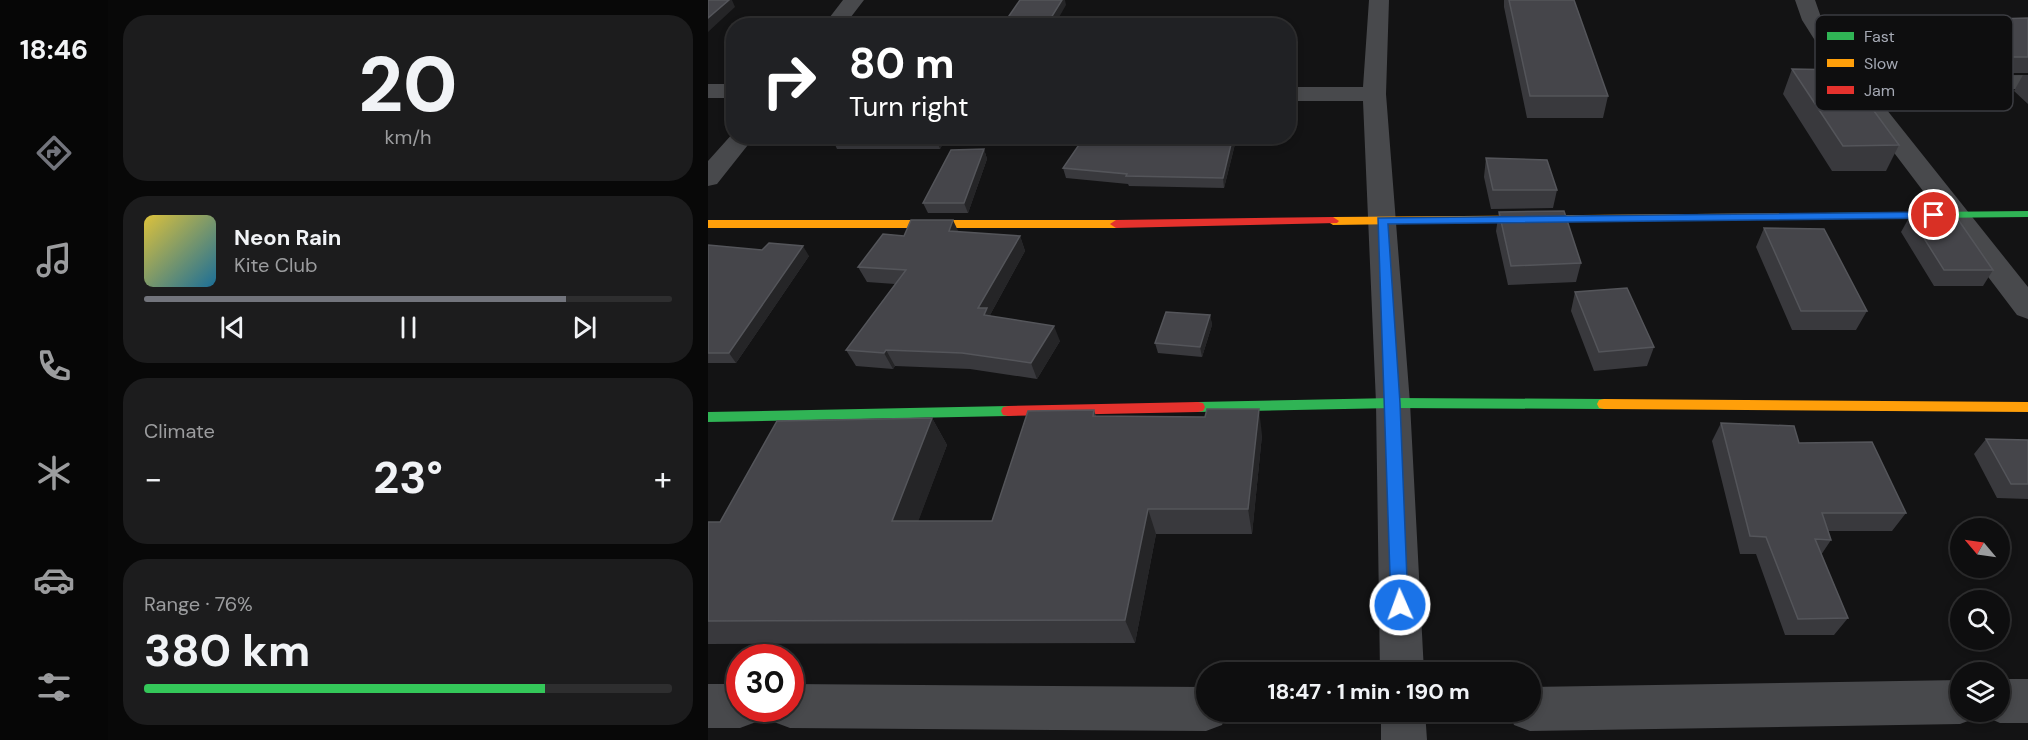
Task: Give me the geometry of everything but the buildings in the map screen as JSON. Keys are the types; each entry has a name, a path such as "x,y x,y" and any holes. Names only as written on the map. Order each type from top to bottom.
{"street":[{"path":"839,18 854,0"},
{"path":"1379,0 1374,94 1393,403 1402,662"},
{"path":"1805,0 1815,25"},
{"path":"2013,82 2028,82"},
{"path":"708,91 726,91"},
{"path":"1296,94 1374,94"},
{"path":"1875,111 1958,215 2028,308"},
{"path":"708,178 736,144"},
{"path":"708,224 1098,224 2028,214"},
{"path":"708,417 1393,403 2028,407"},
{"path":"2010,701 2028,701"},
{"path":"1541,709 1950,702"},
{"path":"708,706 726,706"},
{"path":"804,706 1196,709"},
{"path":"1403,722 1404,740"}],"traffic: fast":[{"path":"1824,216 2028,214"},
{"path":"1198,407 1393,403 1604,404"},
{"path":"708,417 1008,411"}],"traffic: slow":[{"path":"1333,221 1824,216"},
{"path":"708,224 1116,224"},
{"path":"1604,404 2028,407"}],"traffic: jam":[{"path":"1116,224 1333,221"},
{"path":"1008,411 1198,407"}],"route":[{"path":"1400,605 1393,403 1382,220 1934,215"}]}
